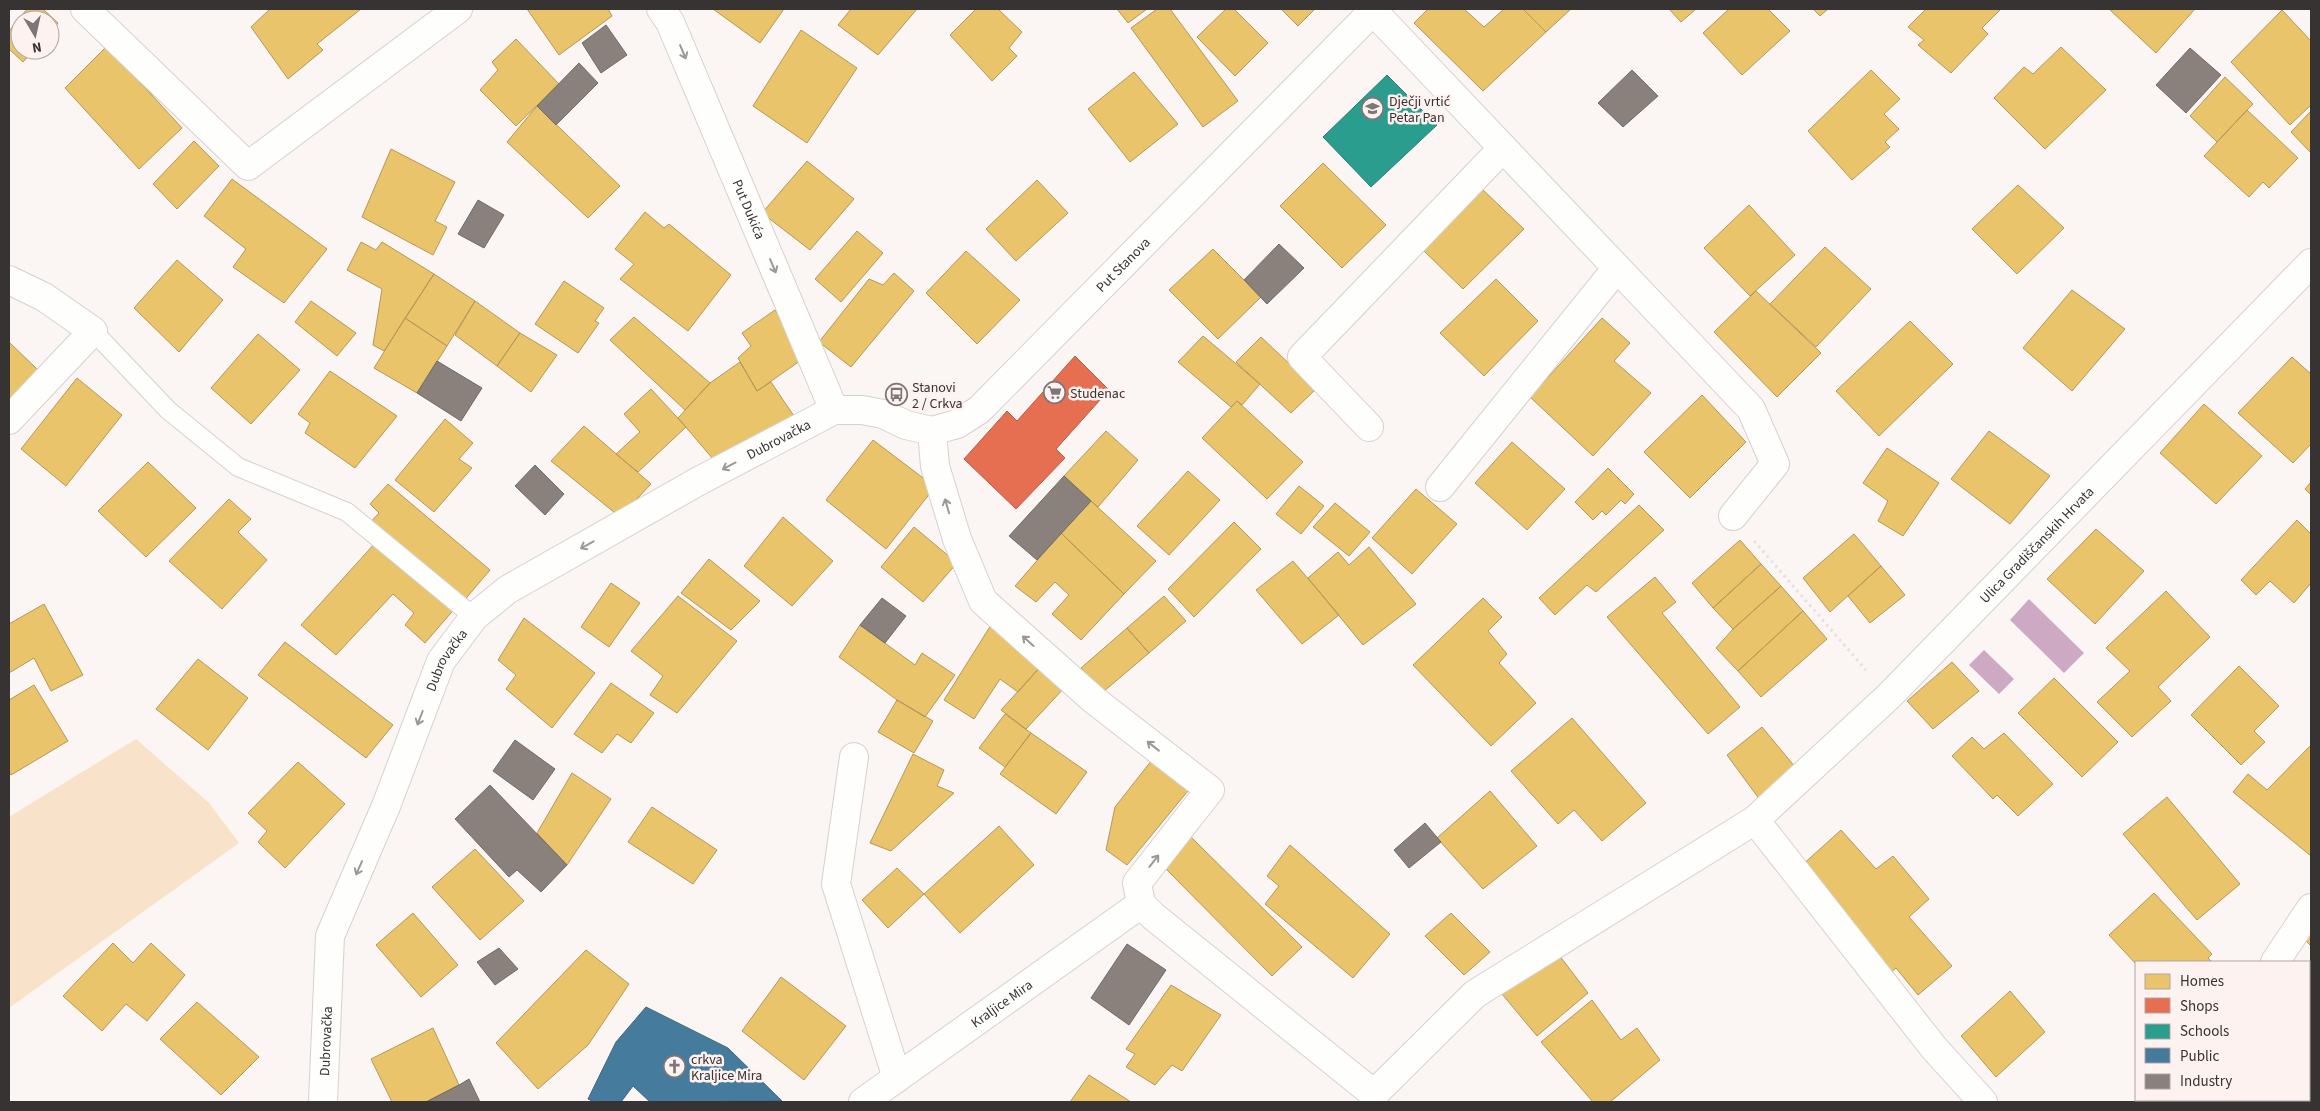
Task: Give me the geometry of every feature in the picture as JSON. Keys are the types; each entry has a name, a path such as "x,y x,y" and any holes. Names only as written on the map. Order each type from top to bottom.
{"street":[{"path":"85,9 248,166 458,9"},
{"name":"Put Dukića","path":"661,9 670,22 834,410"},
{"path":"1374,10 1751,410 1775,464 1733,516"},
{"name":"Put Stanova","path":"834,410 862,410 883,414 906,425 932,431 957,424 979,410 1374,10"},
{"path":"1368,427 1302,357 1504,148"},
{"name":"Ulica Gradiščanskih Hrvata","path":"1376,1100 1475,994 1755,820 1889,696 2311,263"},
{"path":"1440,487 1617,268"},
{"path":"9,280 44,297 93,331 9,420"},
{"name":"Dubrovačka","path":"323,1102 330,936 386,806 442,660 474,617 507,590 697,482 834,410"},
{"path":"932,431 936,466 957,539 984,600 1094,700 1210,790 1137,883 1141,904 1153,916 1376,1100"},
{"path":"854,757 836,884 897,1078"},
{"path":"1755,820 1934,1048 1983,1102"},
{"name":"Kraljice Mira","path":"863,1102 1141,904"},
{"path":"2276,961 2311,908"}],"lane":[{"path":"93,331 168,410 238,467 347,512 474,617"}],"path":[{"path":"1733,516 1889,696"}],"shaded area":[{"path":"2029,599 2084,653 2064,673 2010,620"},
{"path":"1984,650 2014,679 1999,694 1969,665"},
{"path":"136,739 209,803 239,843 9,1008 9,817"}],"building: Homes":[{"path":"43,9 44,10 26,10"},
{"path":"270,9 361,9 317,44 323,50 288,79 251,27"},
{"path":"527,9 608,9 612,16 559,55"},
{"path":"713,9 784,9 760,43"},
{"path":"851,9 917,9 878,55 838,25"},
{"path":"976,9 998,9 1022,32 1009,48 1017,56 992,81 950,35"},
{"path":"1117,9 1147,9 1128,23"},
{"path":"1157,9 1170,9 1238,101 1203,127 1131,28"},
{"path":"1226,9 1234,9 1268,43 1235,76 1197,37"},
{"path":"1281,9 1315,9 1298,26"},
{"path":"1428,9 1464,9 1484,27 1504,9 1523,9 1546,32 1483,91 1414,23"},
{"path":"1523,9 1571,9 1546,32"},
{"path":"1669,9 1696,9 1681,22"},
{"path":"1729,9 1768,9 1790,31 1742,75 1703,33"},
{"path":"1813,9 1828,9 1820,16"},
{"path":"1926,9 2001,9 1982,28 1988,34 1951,73 1918,45 1924,40 1908,27"},
{"path":"2109,9 2195,9 2156,53"},
{"path":"2282,10 2311,41 2311,105 2290,125 2231,62"},
{"path":"10,30 10,50 9,49"},
{"path":"801,30 857,68 807,143 753,106"},
{"path":"516,39 559,84 516,126 480,90 498,70 492,62"},
{"path":"107,46 182,128 139,169 65,88"},
{"path":"2061,47 2106,90 2045,149 1994,98 2024,67 2033,74"},
{"path":"1871,70 1900,99 1884,114 1899,129 1885,142 1890,147 1852,180 1808,131"},
{"path":"1134,72 1178,124 1130,162 1088,109"},
{"path":"2225,77 2253,104 2217,142 2190,116"},
{"path":"537,106 620,186 588,218 507,142"},
{"path":"2247,110 2298,158 2269,188 2263,182 2249,197 2204,156"},
{"path":"2311,111 2311,153 2291,132"},
{"path":"194,141 219,166 177,209 153,184"},
{"path":"391,149 455,182 435,221 447,227 433,255 362,217"},
{"path":"807,161 854,199 810,250 762,213"},
{"path":"1323,163 1386,225 1342,268 1280,206"},
{"path":"232,179 327,249 284,303 233,267 246,249 204,216"},
{"path":"1037,180 1068,213 1016,261 986,229"},
{"path":"2018,185 2064,228 2017,274 1972,229"},
{"path":"1482,189 1524,229 1463,289 1423,250"},
{"path":"1749,205 1795,255 1750,296 1704,248"},
{"path":"645,212 664,228 669,224 731,275 688,331 620,279 634,264 615,249"},
{"path":"857,231 883,253 841,302 815,279"},
{"path":"361,242 376,250 382,242 434,274 384,351 373,345 382,289 347,270"},
{"path":"1825,247 1871,289 1816,347 1770,304"},
{"path":"1213,249 1261,297 1218,339 1169,290"},
{"path":"966,251 1020,300 977,344 926,293"},
{"path":"177,260 223,300 179,352 134,308"},
{"path":"894,273 914,291 851,367 819,342 869,279 883,285"},
{"path":"434,274 475,301 447,346 405,318"},
{"path":"1496,279 1538,321 1484,376 1440,333"},
{"path":"564,281 604,308 595,321 599,323 578,353 535,324"},
{"path":"2072,290 2125,329 2072,391 2023,348"},
{"path":"1756,291 1821,353 1777,397 1714,332"},
{"path":"311,301 356,333 337,356 295,322"},
{"path":"475,301 520,333 497,366 455,335"},
{"path":"775,310 807,356 757,391 738,358 751,346 742,333"},
{"path":"634,317 710,383 685,410 610,340"},
{"path":"405,318 447,346 417,393 374,368"},
{"path":"1602,318 1630,343 1614,361 1651,393 1593,456 1530,397"},
{"path":"1910,321 1953,364 1879,436 1836,391"},
{"path":"520,333 557,355 531,392 497,366"},
{"path":"258,334 300,370 251,424 211,388"},
{"path":"1203,336 1260,384 1242,405 1237,401 1231,407 1178,362"},
{"path":"1261,337 1316,389 1291,413 1236,362"},
{"path":"9,342 38,370 9,400"},
{"path":"2292,357 2311,374 2311,444 2293,463 2238,413"},
{"path":"740,362 757,391 771,382 794,416 713,459 678,418 710,383"},
{"path":"330,371 397,416 355,468 305,433 310,423 298,414"},
{"path":"77,378 122,415 66,486 21,449"},
{"path":"651,389 686,427 638,472 616,454 640,432 624,414"},
{"path":"1702,395 1746,442 1690,498 1644,452"},
{"path":"1237,401 1303,462 1267,499 1202,438"},
{"path":"2204,404 2262,456 2216,504 2160,453"},
{"path":"445,419 473,443 459,459 472,468 434,512 395,480"},
{"path":"584,426 651,484 620,517 551,461"},
{"path":"1106,431 1138,460 1098,507 1064,476"},
{"path":"1989,431 2050,476 2010,524 1951,479"},
{"path":"873,440 935,487 886,549 826,500"},
{"path":"1512,442 1565,489 1527,530 1475,483"},
{"path":"1887,448 1939,483 1903,536 1878,521 1888,501 1863,483"},
{"path":"148,462 196,508 146,557 98,511"},
{"path":"1608,468 1634,494 1625,504 1621,500 1606,515 1602,511 1593,520 1575,502"},
{"path":"1188,471 1220,500 1169,555 1137,526"},
{"path":"2311,482 2311,495 2305,489"},
{"path":"388,484 490,570 462,603 368,525 379,513 370,504"},
{"path":"1299,486 1324,506 1301,534 1276,514"},
{"path":"1416,489 1457,524 1412,574 1372,538"},
{"path":"229,499 251,519 238,532 267,560 222,609 169,561"},
{"path":"1091,501 1156,561 1124,594 1061,533"},
{"path":"1335,503 1370,532 1349,556 1313,527"},
{"path":"1639,505 1664,530 1596,592 1587,585 1555,615 1539,598"},
{"path":"783,517 833,561 792,606 744,566"},
{"path":"2297,520 2311,534 2311,583 2294,603 2270,581 2256,595 2241,580"},
{"path":"1234,522 1261,549 1194,617 1168,589"},
{"path":"914,527 957,563 923,602 881,567"},
{"path":"2096,529 2144,571 2095,624 2047,579"},
{"path":"1061,533 1124,594 1081,640 1052,614 1069,595 1055,582 1036,602 1015,586"},
{"path":"1854,534 1881,566 1830,612 1803,578"},
{"path":"1740,540 1761,564 1713,608 1692,583"},
{"path":"376,542 457,606 425,643 405,625 414,613 393,594 336,655 301,625"},
{"path":"1369,547 1416,604 1363,645 1308,578 1338,552 1349,565"},
{"path":"709,559 760,601 731,630 681,593"},
{"path":"1293,561 1339,615 1302,644 1256,590"},
{"path":"1761,564 1781,586 1733,629 1713,608"},
{"path":"1881,566 1905,595 1870,623 1848,596"},
{"path":"1655,577 1676,602 1662,613 1740,707 1708,734 1607,617"},
{"path":"611,583 640,603 609,647 581,627"},
{"path":"1781,586 1803,611 1738,671 1716,648 1733,629"},
{"path":"2166,591 2210,637 2158,687 2171,701 2132,737 2097,702 2130,671 2106,648"},
{"path":"678,596 737,641 677,713 650,695 663,676 631,651"},
{"path":"1164,596 1186,621 1149,653 1127,628"},
{"path":"1483,598 1502,617 1488,631 1507,654 1499,663 1536,703 1491,746 1413,665"},
{"path":"44,604 83,675 51,691 34,658 9,673 9,624"},
{"path":"1803,611 1827,639 1761,697 1738,671"},
{"path":"524,618 595,673 552,728 506,689 516,675 498,660"},
{"path":"860,625 915,665 922,653 955,675 925,717 897,700 839,657"},
{"path":"991,625 1042,665 1018,692 1000,679 974,719 944,700"},
{"path":"1127,628 1149,653 1103,692 1081,668"},
{"path":"285,642 393,725 366,758 258,675"},
{"path":"198,659 248,698 208,750 156,709"},
{"path":"1952,662 1979,691 1933,729 1907,701"},
{"path":"1042,665 1066,686 1026,729 1001,710"},
{"path":"2239,666 2279,706 2254,731 2265,742 2241,765 2191,715"},
{"path":"2054,678 2118,742 2082,777 2018,713"},
{"path":"611,683 654,713 631,743 617,734 602,753 574,734"},
{"path":"34,685 68,741 11,775 9,772 9,700"},
{"path":"897,700 933,721 914,753 878,732"},
{"path":"1005,714 1031,733 1005,767 979,748"},
{"path":"1572,718 1646,803 1602,841 1574,810 1558,824 1511,771"},
{"path":"1762,727 1796,768 1760,800 1727,755"},
{"path":"1031,733 1087,772 1056,814 1000,774"},
{"path":"2004,733 2053,784 2018,816 1997,795 1993,799 1952,756 1972,737 1984,749"},
{"path":"2311,745 2311,856 2233,792 2248,774 2267,790"},
{"path":"1159,751 1197,780 1127,865 1106,850 1115,807"},
{"path":"913,754 944,770 937,786 954,793 891,851 870,843"},
{"path":"298,762 345,804 285,868 258,842 267,831 248,813"},
{"path":"572,773 611,799 567,865 537,833"},
{"path":"1490,791 1537,846 1483,889 1437,838"},
{"path":"2167,797 2240,884 2197,920 2123,834"},
{"path":"652,807 717,850 693,884 628,842"},
{"path":"999,826 1034,865 960,933 924,894"},
{"path":"1841,830 1876,869 1893,856 1929,899 1909,917 1952,966 1918,995 1896,968 1890,973 1800,867"},
{"path":"1191,837 1302,947 1272,976 1163,866"},
{"path":"1290,845 1390,934 1353,978 1265,904 1279,886 1267,876"},
{"path":"475,849 524,901 480,940 432,887"},
{"path":"897,868 924,894 888,928 862,900"},
{"path":"2154,893 2212,954 2208,958 2211,961 2135,961 2135,963 2109,935"},
{"path":"413,913 458,965 421,997 376,945"},
{"path":"1451,913 1490,952 1464,975 1425,936"},
{"path":"2311,926 2311,946 2302,937"},
{"path":"113,943 133,963 151,943 185,975 147,1021 126,1004 102,1031 63,996"},
{"path":"586,950 629,984 588,1045 538,1089 496,1043"},
{"path":"1556,951 1588,993 1537,1036 1502,994"},
{"path":"781,977 846,1026 804,1080 742,1031"},
{"path":"1171,985 1221,1015 1182,1071 1172,1065 1155,1085 1126,1067 1135,1054 1126,1049"},
{"path":"2010,991 2045,1032 1996,1077 1961,1036"},
{"path":"1592,1000 1621,1040 1637,1028 1660,1060 1610,1102 1593,1102 1541,1042"},
{"path":"197,1002 259,1057 221,1095 160,1039"},
{"path":"2310,1002 2311,1003 2310,1068"},
{"path":"433,1028 459,1085 426,1102 392,1102 371,1059"},
{"path":"1089,1075 1131,1102 1070,1102"}],"building: Shops":[{"path":"1075,356 1109,390 1056,449 1065,458 1016,509 964,459 1007,411 1017,421"}],"building: Schools":[{"path":"1387,75 1437,125 1371,187 1323,137"}],"building: Public":[{"name":"crkva Kraljice Mira","path":"646,1007 728,1048 782,1101 650,1102 633,1086 621,1102 594,1102 588,1099 616,1042"}],"building: Industry":[{"path":"606,25 627,55 601,73 582,43"},
{"path":"2190,48 2221,75 2186,113 2156,85"},
{"path":"579,63 598,83 556,125 537,106"},
{"path":"1632,70 1658,96 1623,127 1598,103"},
{"path":"478,200 504,215 484,248 458,234"},
{"path":"1279,244 1304,268 1267,304 1244,280"},
{"path":"437,361 482,388 461,421 417,393"},
{"path":"535,465 564,494 545,515 515,486"},
{"path":"1064,476 1091,501 1037,560 1009,536"},
{"path":"882,598 906,616 885,643 860,625"},
{"path":"515,740 555,769 533,800 493,771"},
{"path":"490,785 567,865 541,892 517,870 509,877 455,819"},
{"path":"1425,823 1441,842 1409,868 1394,850"},
{"path":"1127,944 1166,970 1129,1025 1091,998"},
{"path":"499,948 518,969 495,985 477,962"},
{"path":"469,1079 480,1102 426,1102 459,1085"}],"place":[{"name":"Dječji vrtić Petar Pan","path":"1373,109"},
{"name":"Studenac","path":"1054,393"},
{"name":"Stanovi 2 / Crkva","path":"896,395"},
{"name":"crkva Kraljice Mira","path":"675,1067"}]}
